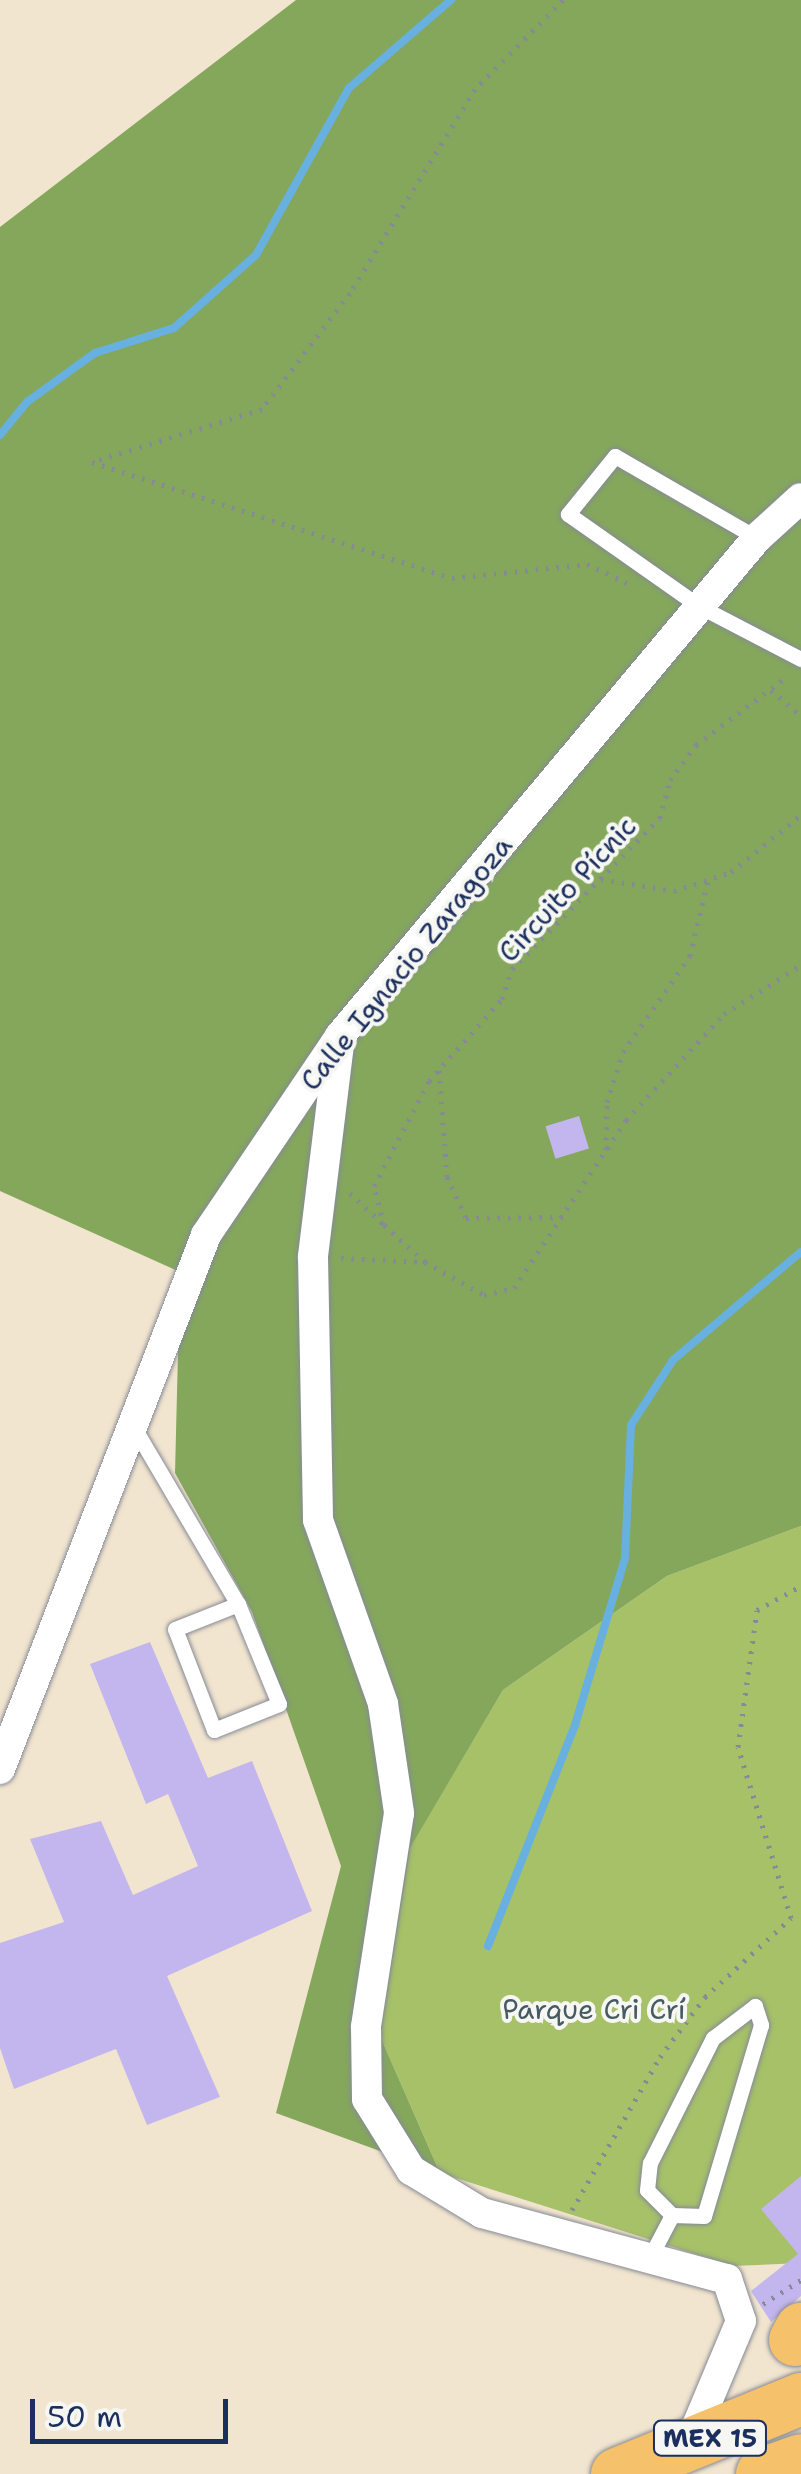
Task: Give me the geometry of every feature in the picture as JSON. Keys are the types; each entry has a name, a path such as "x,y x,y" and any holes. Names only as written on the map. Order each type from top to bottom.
{"highway":[{"name":"MEX 15","path":"617,2474 801,2399"},
{"name":"MEX 15","path":"762,2474 801,2460"}],"street":[{"name":"Calle Ignacio Zaragoza","path":"0,1769 206,1234 340,1036 757,538 801,498"},
{"path":"340,1036 313,1257 318,1520 383,1704 399,1813 366,2027 367,2099 411,2170 482,2213 727,2279 741,2322 688,2447"}],"lane":[{"path":"757,538 614,456 568,514 700,606 801,661"},
{"path":"134,1426 238,1604 279,1704 214,1730 175,1629 238,1604"},
{"path":"756,2006 761,2024 704,2216 672,2215 647,2190 650,2163 713,2038 756,2006"},
{"path":"649,2259 672,2215"}],"path":[{"path":"563,0 475,89 350,292 262,409 171,444 92,462 452,578 587,564 640,590"},
{"name":"Circuito Pícnic","path":"384,1226 374,1186 439,1070 502,999 512,969 660,818 670,780 696,745 771,690 801,661"},
{"path":"771,690 801,716"},
{"path":"601,879 674,891 708,880 801,814"},
{"path":"606,1153 607,1102 623,1052 690,956 708,880"},
{"path":"323,1174 425,1262 484,1295 514,1288 606,1153 724,1014 801,965"},
{"path":"439,1070 447,1177 466,1218 566,1217"},
{"path":"313,1257 425,1262"},
{"path":"792,1918 738,1747 757,1610 801,1586"},
{"path":"550,2232 705,1996 792,1918"},
{"path":"792,1918 801,1920"},
{"path":"741,2322 801,2280"}],"green space":[{"path":"296,0 801,0 801,1526 667,1576 503,1690 410,1848 380,2036 440,2173 276,2113 341,1866 252,1612 175,1473 180,1272 0,1191 0,227"},
{"name":"Parque Cri Crí","path":"801,1526 801,2263 733,2266 440,2173 380,2036 409,1849 503,1690 667,1576"}],"building":[{"path":"579,1116 589,1149 555,1159 546,1126"},
{"path":"150,1642 208,1778 252,1761 312,1911 167,1976 220,2097 147,2125 116,2049 14,2089 0,2048 0,1943 64,1922 30,1839 101,1821 133,1895 198,1866 168,1794 146,1804 90,1664"},
{"path":"801,2176 801,2296 771,2322 751,2291 798,2254 761,2209"}],"waterway":[{"path":"0,435 27,402 95,353 174,328 256,255 349,88 451,0"},
{"path":"488,1946 575,1725 625,1558 631,1425 673,1360 801,1252"}]}
